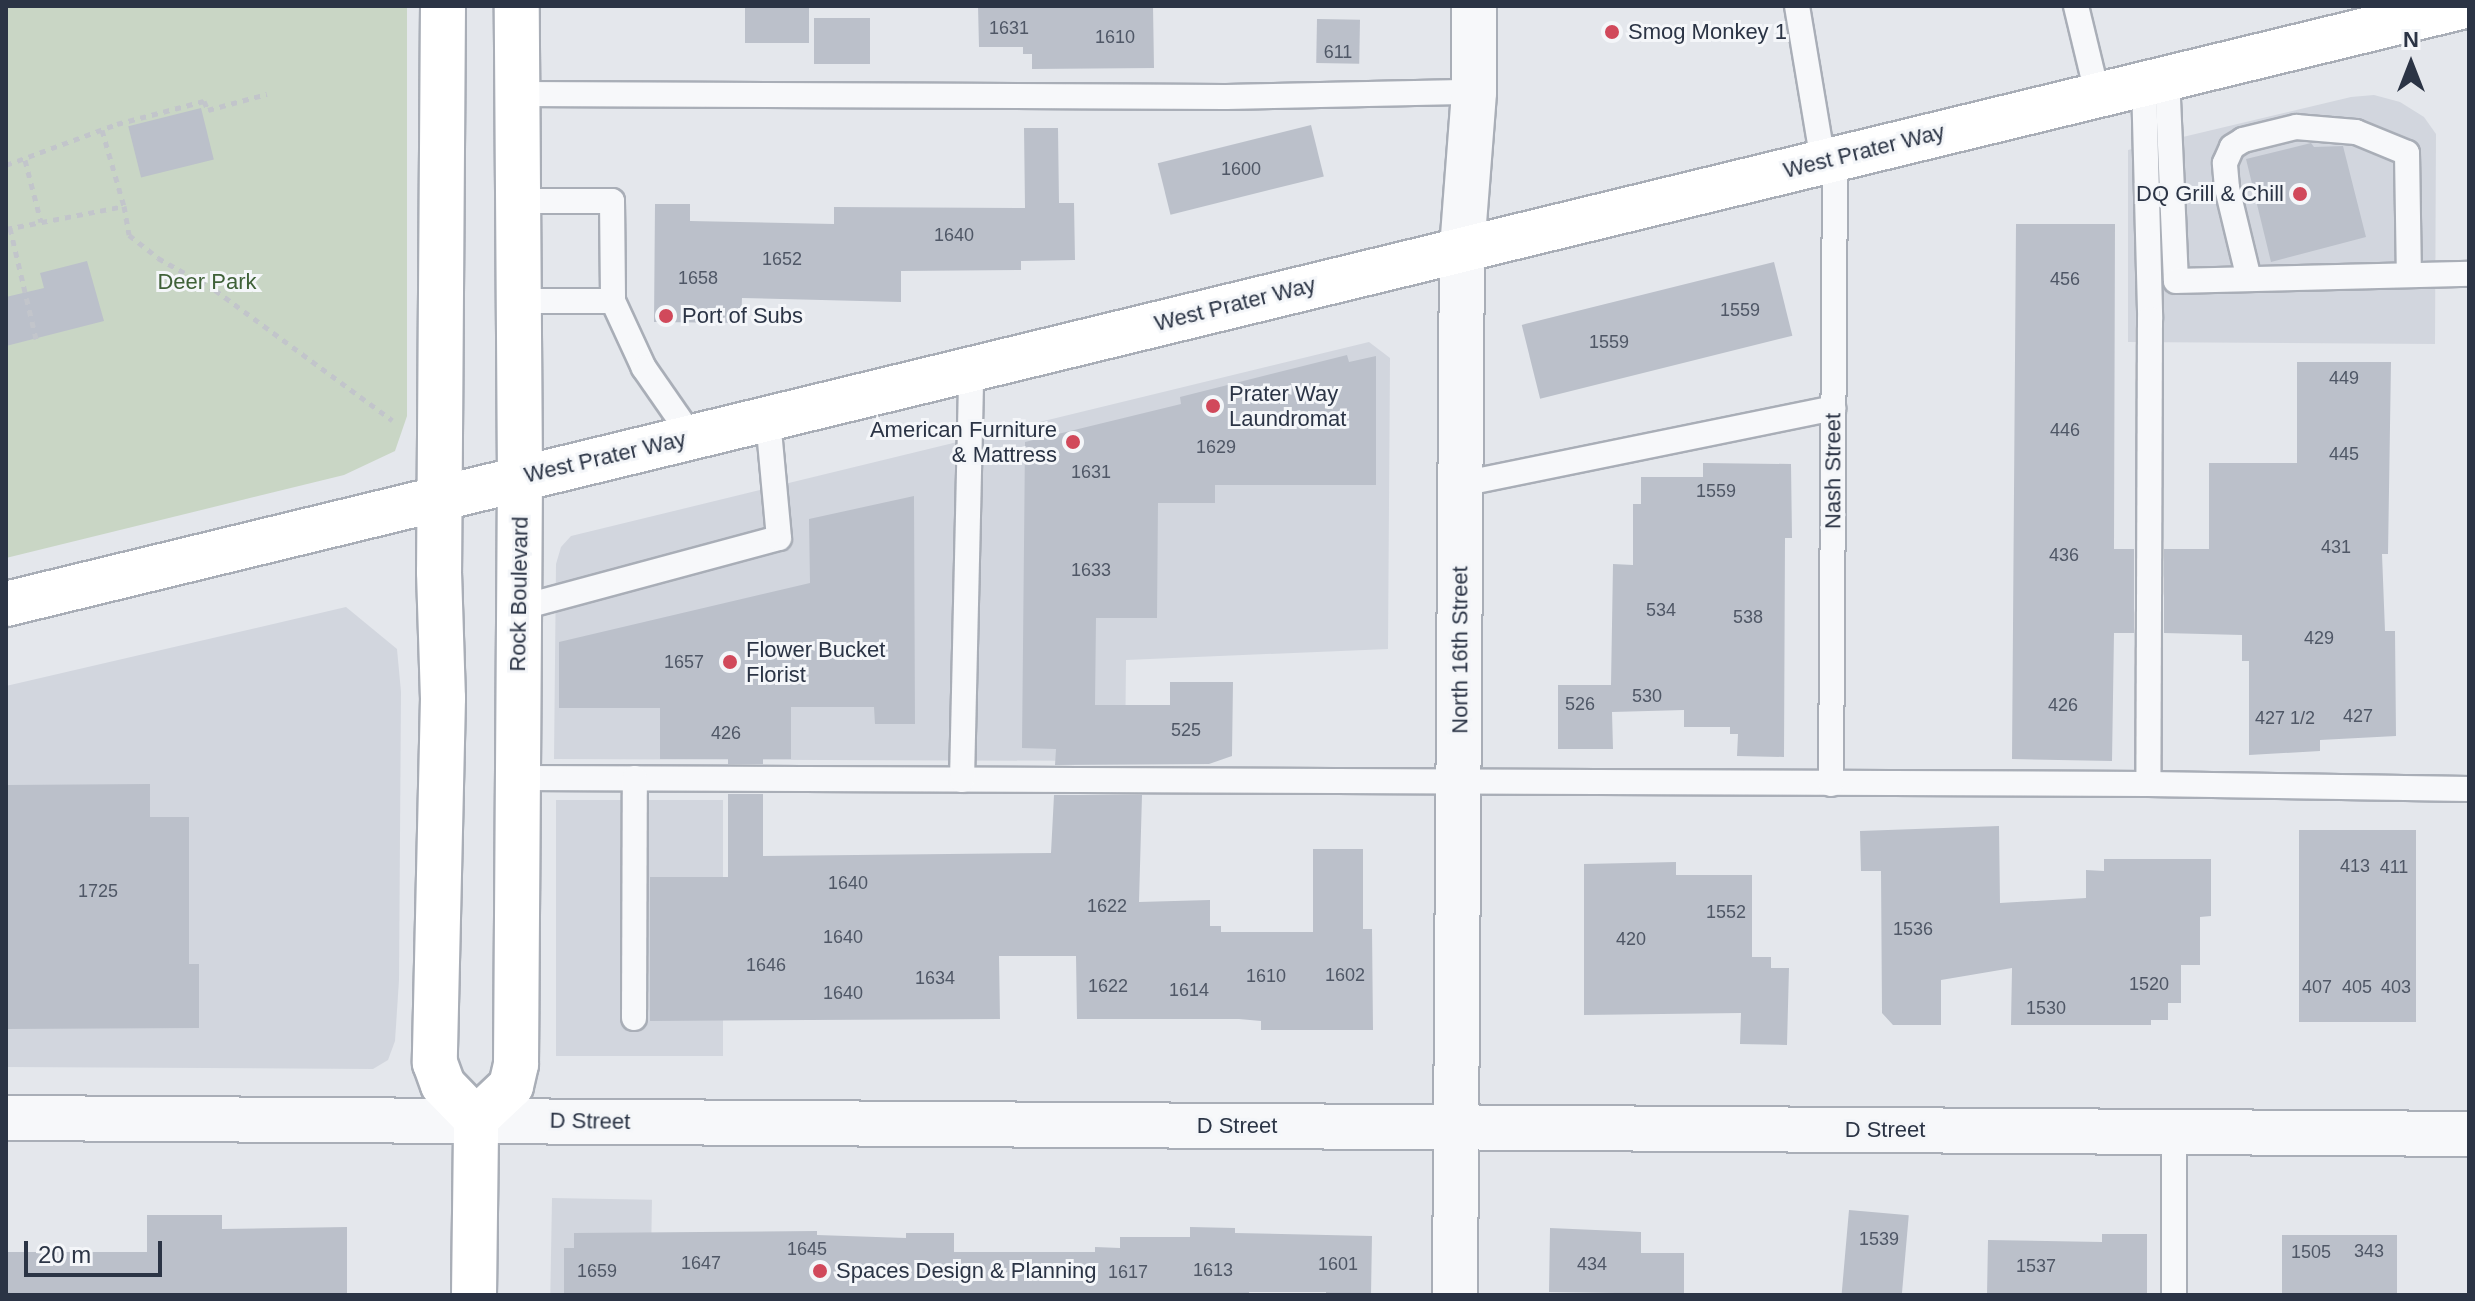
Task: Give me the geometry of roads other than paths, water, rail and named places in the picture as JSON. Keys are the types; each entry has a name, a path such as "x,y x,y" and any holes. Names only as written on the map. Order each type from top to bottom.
{"main road":[{"path":"443,6 440,496 443,698 435,1063 443,1085 476,1119 474,1295"},
{"name":"Rock Boulevard","path":"476,1119 511,1086 516,1064 520,477 517,6"},
{"name":"West Prater Way","path":"6,604 2464,6"}],"street":[{"name":"North 16th Street","path":"1455,1295 1462,249 1474,92 1474,6"},
{"name":"D Street","path":"6,1118 2469,1134"}],"lane":[{"name":"Nash Street","path":"1797,6 1829,160 1833,408 1831,784"},
{"path":"2076,6 2097,93"},
{"path":"2155,79 2176,281 2469,274"},
{"path":"2148,784 2150,319 2155,79"},
{"path":"517,94 1226,97 1474,92"},
{"path":"2249,279 2225,163 2232,147 2243,140 2296,127 2356,132 2407,153 2409,274"},
{"path":"518,201 612,201 613,301 644,368 692,437"},
{"path":"519,301 613,301"},
{"path":"962,780 971,370"},
{"path":"1461,484 1833,408"},
{"path":"519,608 779,538 768,419"},
{"path":"518,778 2148,784 2469,789"},
{"path":"634,1018 635,778"},
{"path":"2174,1131 2174,1295"}],"place":[{"name":"Smog Monkey 1","path":"1612,32"},
{"name":"DQ Grill & Chill","path":"2300,194"},
{"name":"Port of Subs","path":"666,316"},
{"name":"Prater Way Laundromat","path":"1213,406"},
{"name":"American Furniture & Mattress","path":"1073,442"},
{"name":"Flower Bucket Florist","path":"730,662"},
{"name":"Spaces Design & Planning","path":"820,1271"}],"park label":[{"name":"Deer Park","path":"207,282"}]}
